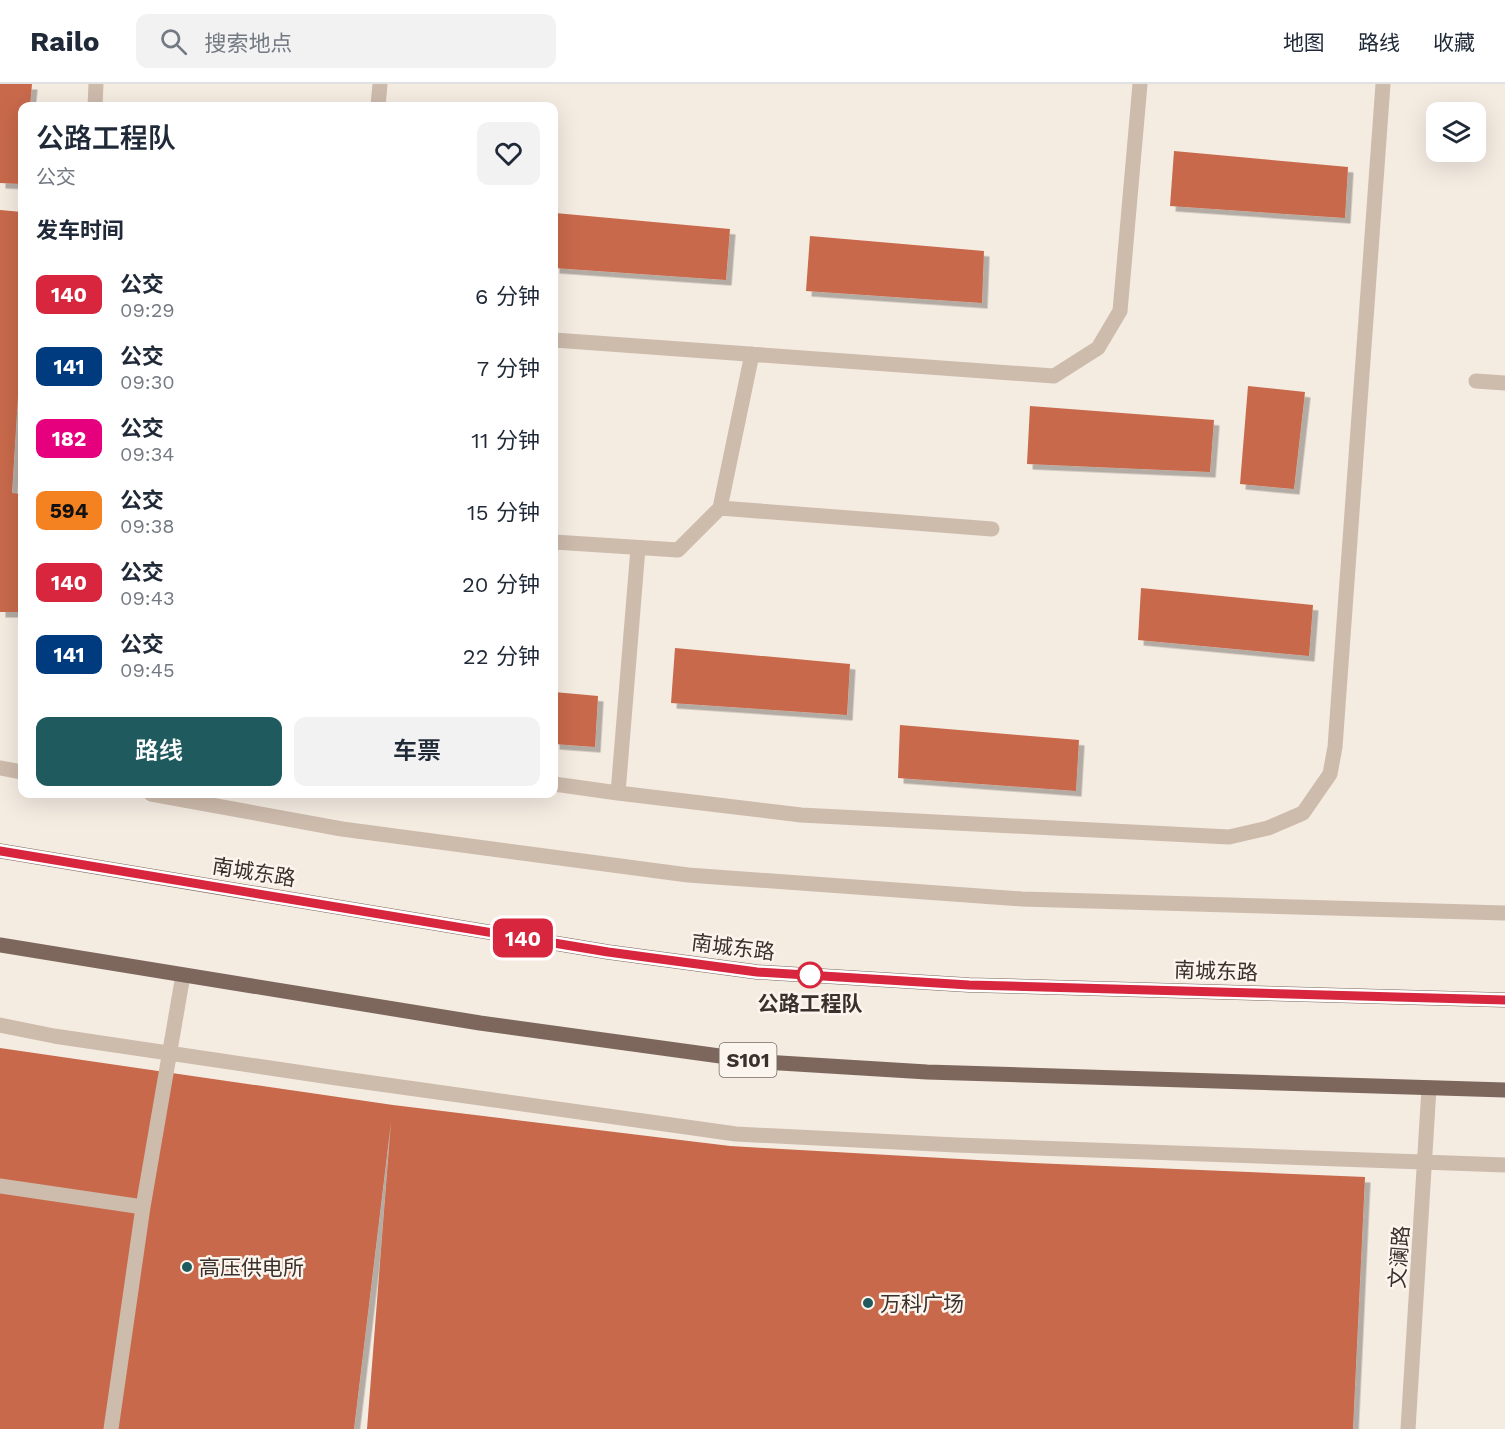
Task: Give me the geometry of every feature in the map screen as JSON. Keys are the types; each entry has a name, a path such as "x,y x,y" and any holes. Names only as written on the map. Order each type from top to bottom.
{"main road":[{"name":"南城东路","path":"0,851 608,952 757,972 969,985 1505,1000"},
{"name":"S101","path":"0,945 480,1023 764,1062 927,1072 1505,1090"}],"street":[{"path":"95,102 96,84"},
{"path":"378,102 380,84"},
{"path":"558,340 1054,376 1098,348 1120,311 1140,84"},
{"path":"558,785 618,794 801,815 1229,837 1268,828 1303,813 1330,774 1335,747 1383,84"},
{"path":"558,542 678,550 720,508 752,354"},
{"path":"1476,381 1505,383"},
{"path":"720,508 992,529"},
{"path":"618,794 638,548"},
{"path":"0,768 18,771"},
{"path":"173,798 342,829 688,875 1022,899 1505,913"},
{"path":"111,1429 143,1208 183,975"},
{"path":"0,1025 54,1036 736,1134 944,1145 1505,1165"},
{"name":"文澜路","path":"1408,1429 1429,1088"},
{"path":"0,1186 143,1208"}],"building":[{"path":"0,84 32,84 30,102 18,102 18,184 0,183"},
{"path":"1174,151 1348,167 1345,218 1170,206"},
{"path":"0,210 18,212 18,396 12,493 18,494 18,612 0,612"},
{"path":"558,213 730,229 726,280 558,268"},
{"path":"810,236 984,251 982,303 806,291"},
{"path":"1248,386 1305,392 1294,489 1240,484"},
{"path":"1030,406 1214,420 1210,472 1027,464"},
{"path":"1141,588 1313,605 1309,656 1138,640"},
{"path":"675,648 850,664 847,715 671,703"},
{"path":"558,692 598,696 595,747 558,744"},
{"path":"900,725 1079,740 1076,791 898,778"},
{"name":"万科广场","path":"0,1048 393,1105 730,1146 1033,1163 1365,1177 1353,1429 367,1429 391,1122 354,1429 0,1429"}],"bus line":[{"name":"140","path":"0,851 608,952 757,972 969,985 1505,1000"}],"place":[{"name":"公路工程队","path":"810,975"},
{"name":"高压供电所","path":"187,1267"},
{"name":"万科广场","path":"868,1303"}]}
